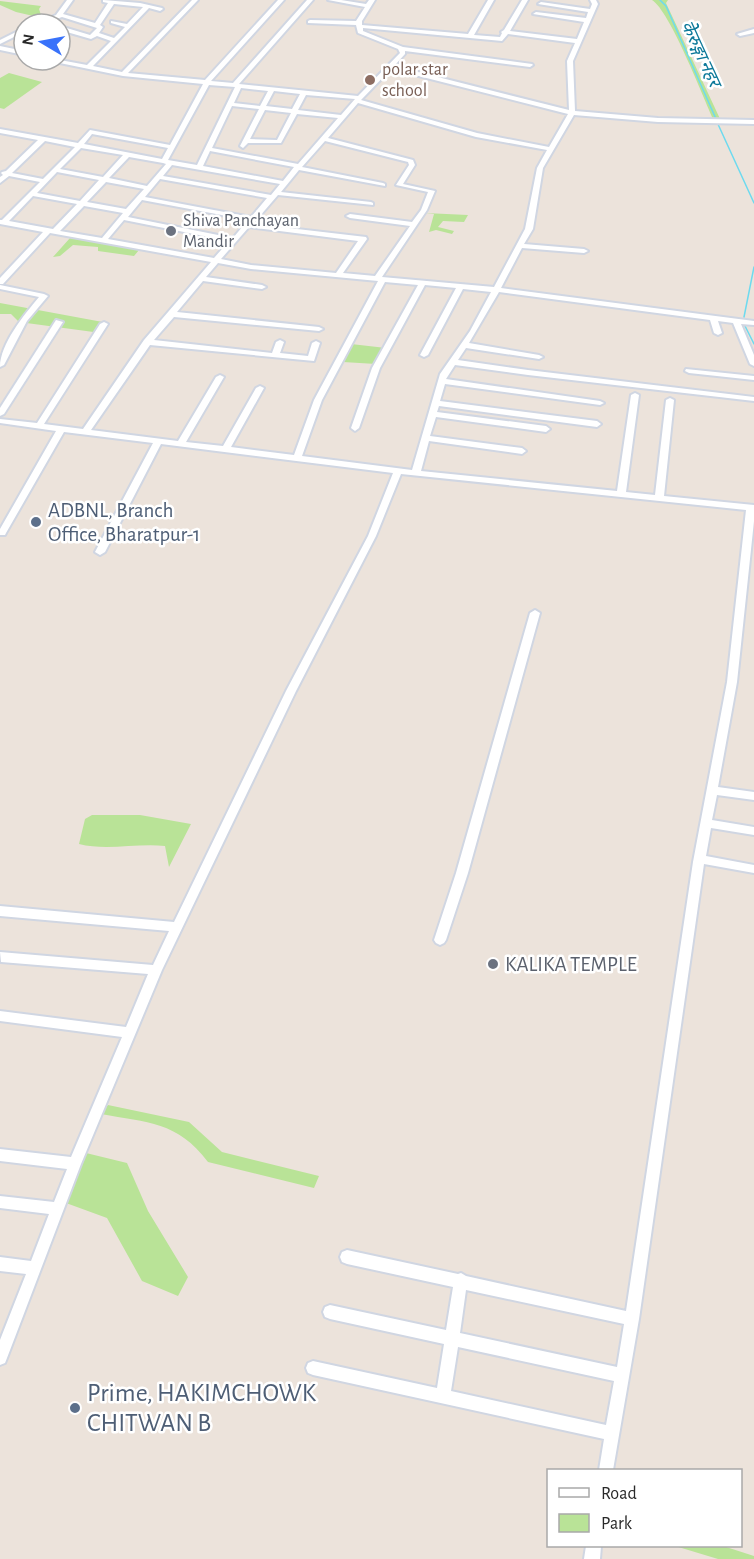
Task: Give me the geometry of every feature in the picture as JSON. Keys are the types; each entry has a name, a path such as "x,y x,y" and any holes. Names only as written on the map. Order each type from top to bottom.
{"street":[{"path":"123,74 195,0"},
{"path":"103,241 159,177 172,147 207,82 281,0"},
{"path":"199,167 237,86 310,0"},
{"path":"331,0 366,6"},
{"path":"372,0 366,6 359,25 362,33 403,49 530,65"},
{"path":"470,36 491,0"},
{"path":"310,22 502,39 504,32 525,0"},
{"path":"416,472 434,414 441,381 498,290 522,246 532,218 540,168 572,113 570,61 576,41 595,4 593,0"},
{"path":"96,26 109,1 144,4 159,9"},
{"path":"88,68 129,26 144,4"},
{"path":"541,4 591,11"},
{"path":"536,14 586,20"},
{"path":"72,19 102,29 91,37 72,31"},
{"path":"113,22 129,26"},
{"path":"740,34 754,31"},
{"path":"504,32 576,41"},
{"path":"96,34 115,40"},
{"path":"86,431 147,342 342,117 403,53 403,49"},
{"path":"72,64 123,74 358,100 476,135 552,149"},
{"path":"388,67 572,113 658,120 754,122"},
{"path":"239,155 272,89"},
{"path":"246,141 279,142 304,93"},
{"path":"230,104 342,117"},
{"path":"0,139 4,131 284,183"},
{"path":"2,222 56,170 90,132 172,147"},
{"path":"0,182 4,173 43,139"},
{"path":"297,459 318,400 380,278 432,193 429,190 399,185 412,165 411,161 323,139"},
{"path":"208,149 383,185"},
{"path":"0,282 82,204 128,154"},
{"path":"56,170 149,188"},
{"path":"4,173 45,181"},
{"path":"159,177 273,195 371,204"},
{"path":"32,194 129,212"},
{"path":"140,198 250,222 363,239 338,274"},
{"path":"350,216 413,224"},
{"path":"123,218 234,240"},
{"path":"2,222 215,262 498,290 754,323"},
{"path":"522,246 584,251"},
{"path":"201,279 262,286"},
{"path":"355,428 375,368 423,283"},
{"path":"424,355 461,286"},
{"path":"0,287 44,296 24,320 0,365"},
{"path":"171,314 319,329"},
{"path":"291,326 296,315"},
{"path":"714,319 718,333"},
{"path":"736,321 754,364"},
{"path":"0,414 59,322"},
{"path":"39,426 104,324"},
{"path":"147,342 311,358 316,343"},
{"path":"275,355 280,342"},
{"path":"465,345 539,357"},
{"path":"453,362 563,378 754,399"},
{"path":"689,371 754,378"},
{"path":"181,443 220,377"},
{"path":"441,381 600,403"},
{"path":"225,450 260,388"},
{"path":"621,493 635,395"},
{"path":"659,497 670,400"},
{"path":"437,403 597,424"},
{"path":"434,414 546,429"},
{"path":"0,421 398,471 753,508 732,682 700,860 632,1319 606,1469"},
{"path":"2,533 62,428"},
{"path":"427,438 522,451"},
{"path":"100,552 159,440"},
{"path":"0,1359 75,1164 156,970 341,591 372,536 398,471"},
{"path":"440,940 462,873 535,613"},
{"path":"713,790 754,796"},
{"path":"706,823 754,831"},
{"path":"700,860 754,869"},
{"path":"0,911 176,927"},
{"path":"1,957 156,970"},
{"path":"0,1016 129,1033"},
{"path":"0,1155 75,1164"},
{"path":"0,1202 57,1209"},
{"path":"347,1257 632,1319"},
{"path":"0,1264 36,1268"},
{"path":"443,1397 461,1280"},
{"path":"330,1312 621,1375"},
{"path":"313,1368 612,1434"}],"green space":[{"path":"652,0 668,0 666,3 721,121 714,121 677,37 668,20"},
{"path":"0,1 41,6 40,12 16,12 0,5"},
{"path":"9,73 42,82 4,109 0,108 0,78"},
{"path":"425,213 468,215 464,222 443,221 438,227 454,231 452,234 436,230 429,232 434,214"},
{"path":"70,238 139,250 134,256 98,251 98,247 73,245 60,256 53,257"},
{"path":"0,303 108,323 101,333 19,322 11,314 0,314"},
{"path":"351,344 386,348 376,364 343,362"},
{"path":"92,815 140,815 191,824 169,867 165,846 100,847 79,844 85,819"},
{"path":"108,1105 189,1122 222,1152 319,1176 314,1188 208,1162 185,1138 173,1131 147,1122 101,1114"},
{"path":"86,1153 127,1163 148,1211 188,1277 178,1296 142,1281 107,1218 66,1203"},
{"path":"678,1547 726,1547 754,1556 754,1559 718,1559"}],"waterway":[{"name":"केेरुङ्गा नहर","path":"660,0 666,6 716,119"},
{"name":"केेरुङ्गा नहर","path":"717,122 754,203"},
{"name":"केेरुङ्गा नहर","path":"744,317 754,267"},
{"path":"745,326 754,344"}],"place":[{"name":"polar star school","path":"370,80"},
{"name":"Shiva Panchayan Mandir","path":"171,231"},
{"name":"ADBNL, Branch Office, Bharatpur-1","path":"36,522"},
{"name":"KALIKA TEMPLE","path":"493,964"},
{"name":"Prime, HAKIMCHOWK CHITWAN B","path":"75,1408"}]}
